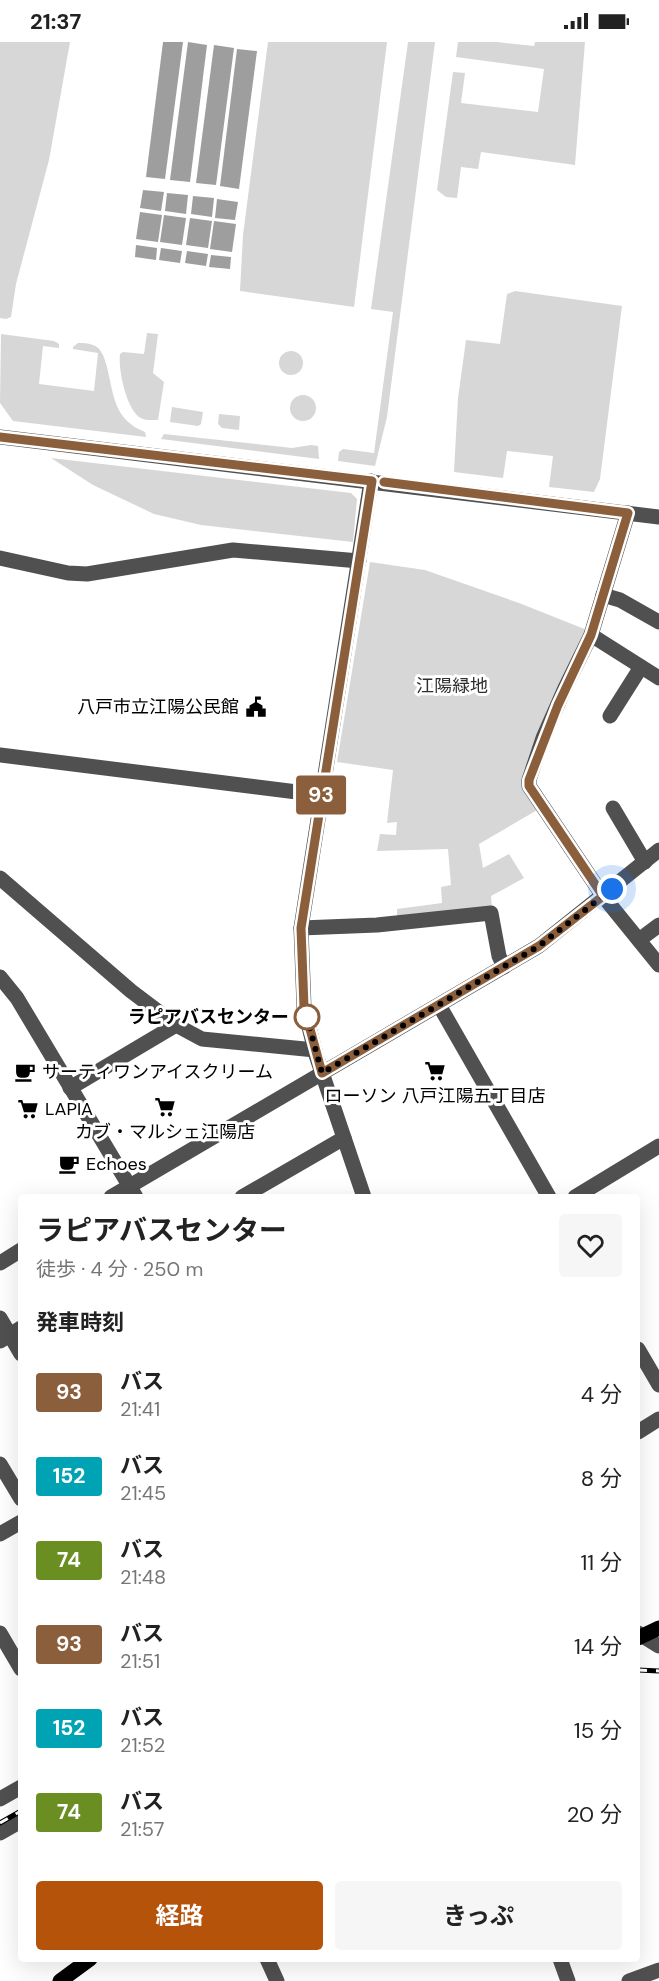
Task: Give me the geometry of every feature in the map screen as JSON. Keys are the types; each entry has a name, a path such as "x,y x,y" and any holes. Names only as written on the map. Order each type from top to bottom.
{"main road":[{"path":"640,1636 659,1628"},
{"path":"60,1981 86,1962"}],"street":[{"path":"0,437 659,517"},
{"path":"363,1194 322,1073 304,1007 301,928 372,481"},
{"path":"628,513 591,635 543,738 529,786 603,896 659,965"},
{"path":"0,558 68,573 87,574 233,550 359,561"},
{"path":"603,596 620,600 659,622"},
{"path":"591,635 659,678"},
{"path":"610,716 641,667"},
{"path":"0,755 321,795"},
{"path":"613,808 645,862"},
{"path":"0,977 17,998 133,1192 322,1073 539,946 659,850"},
{"path":"0,878 131,991 176,1025 202,1039 315,1050"},
{"path":"301,928 376,925 491,913 499,956 504,967"},
{"path":"639,940 659,925"},
{"path":"439,1005 547,1194"},
{"path":"70,1088 176,1025"},
{"path":"247,1194 344,1138"},
{"path":"580,1194 659,1146"},
{"path":"0,1263 18,1252"},
{"path":"0,1318 18,1349"},
{"path":"640,1355 659,1385"},
{"path":"640,1431 659,1419"},
{"path":"0,1464 18,1495"},
{"path":"0,1534 18,1524"},
{"path":"640,1636 659,1646"},
{"path":"1,1638 18,1664"},
{"path":"0,1799 18,1789"},
{"path":"0,1833 18,1823"},
{"path":"268,1962 277,1981"},
{"path":"561,1962 568,1981"},
{"path":"629,1981 659,1970"}],"green space":[{"path":"0,42 70,42 49,160 16,284 11,317 6,319 0,318"},
{"path":"268,42 387,42 354,307 240,291 243,235"},
{"path":"408,42 435,42 387,417 375,466 338,461 339,452 343,449 374,453 393,312 371,309"},
{"path":"458,42 497,42 534,46 535,42 585,42 575,165 481,152 478,169 461,167 457,198 446,197 437,190 453,72 465,73 461,103 538,112 544,69 456,57"},
{"path":"515,291 622,306 600,479 594,492 549,487 553,456 507,451 503,478 454,472 458,398 466,340 500,344 507,294"},
{"path":"147,333 158,334 153,373 164,382 158,420 143,419 134,412 127,397 120,369 120,354 123,352 144,354"},
{"path":"1,334 54,341 59,344 59,348 43,346 39,384 94,391 98,353 73,349 73,347 78,343 97,347 105,359 114,397 121,414 135,427 145,432 146,437 13,421 0,403"},
{"path":"291,351 299,355 303,363 299,371 291,375 283,371 279,363 283,355"},
{"path":"303,395 312,399 316,408 312,417 303,421 294,417 290,408 294,399"},
{"path":"172,407 203,412 201,424 198,426 170,422"},
{"path":"219,414 240,416 239,430 222,428 218,424"},
{"path":"164,434 292,448 318,446 319,459 161,439"},
{"path":"51,458 351,493 357,499 353,542 201,525 154,514 93,485"},
{"name":"江陽緑地","path":"370,562 425,570 587,630 524,779 539,809 479,844 483,868 509,854 524,878 491,896 492,909 397,919 397,909 442,903 441,887 451,885 448,849 377,851 380,834 396,835 397,822 387,823 393,770 337,762"}],"shaded area":[{"path":"163,42 183,42 165,179 146,177"},
{"path":"188,42 207,45 190,182 170,180"},
{"path":"214,45 234,48 216,185 196,183"},
{"path":"237,49 257,51 239,189 220,186"},
{"path":"143,190 164,192 161,211 140,208"},
{"path":"167,193 188,195 186,214 165,211"},
{"path":"193,196 214,198 212,217 191,214"},
{"path":"217,199 238,202 235,220 215,218"},
{"path":"140,212 162,215 158,242 136,239"},
{"path":"164,215 186,218 182,245 160,242"},
{"path":"190,218 212,221 208,248 186,245"},
{"path":"214,221 236,224 232,252 210,249"},
{"path":"136,245 157,248 156,260 135,257"},
{"path":"161,248 182,251 180,263 159,260"},
{"path":"187,251 208,254 206,266 185,263"},
{"path":"211,255 231,257 230,269 209,267"}],"railway":[{"path":"640,1670 659,1671"},
{"path":"0,1823 18,1813"}],"bus line":[{"name":"93","path":"0,437 372,481 301,928 304,1007 322,1073 539,946 603,896 529,786 529,780 543,738 591,635 628,513 384,482"}],"place":[{"name":"八戸市立江陽公民館","path":"256,707"},
{"name":"ラピアバスセンター","path":"307,1017"},
{"name":"ローソン 八戸江陽五丁目店","path":"435,1071"},
{"name":"サーティワンアイスクリーム","path":"25,1072"},
{"name":"カブ・マルシェ江陽店","path":"165,1107"},
{"name":"LAPIA","path":"28,1109"},
{"name":"Echoes","path":"69,1164"}],"route":[{"path":"307,1017 304,1007 322,1073 539,946 612,889"}]}
